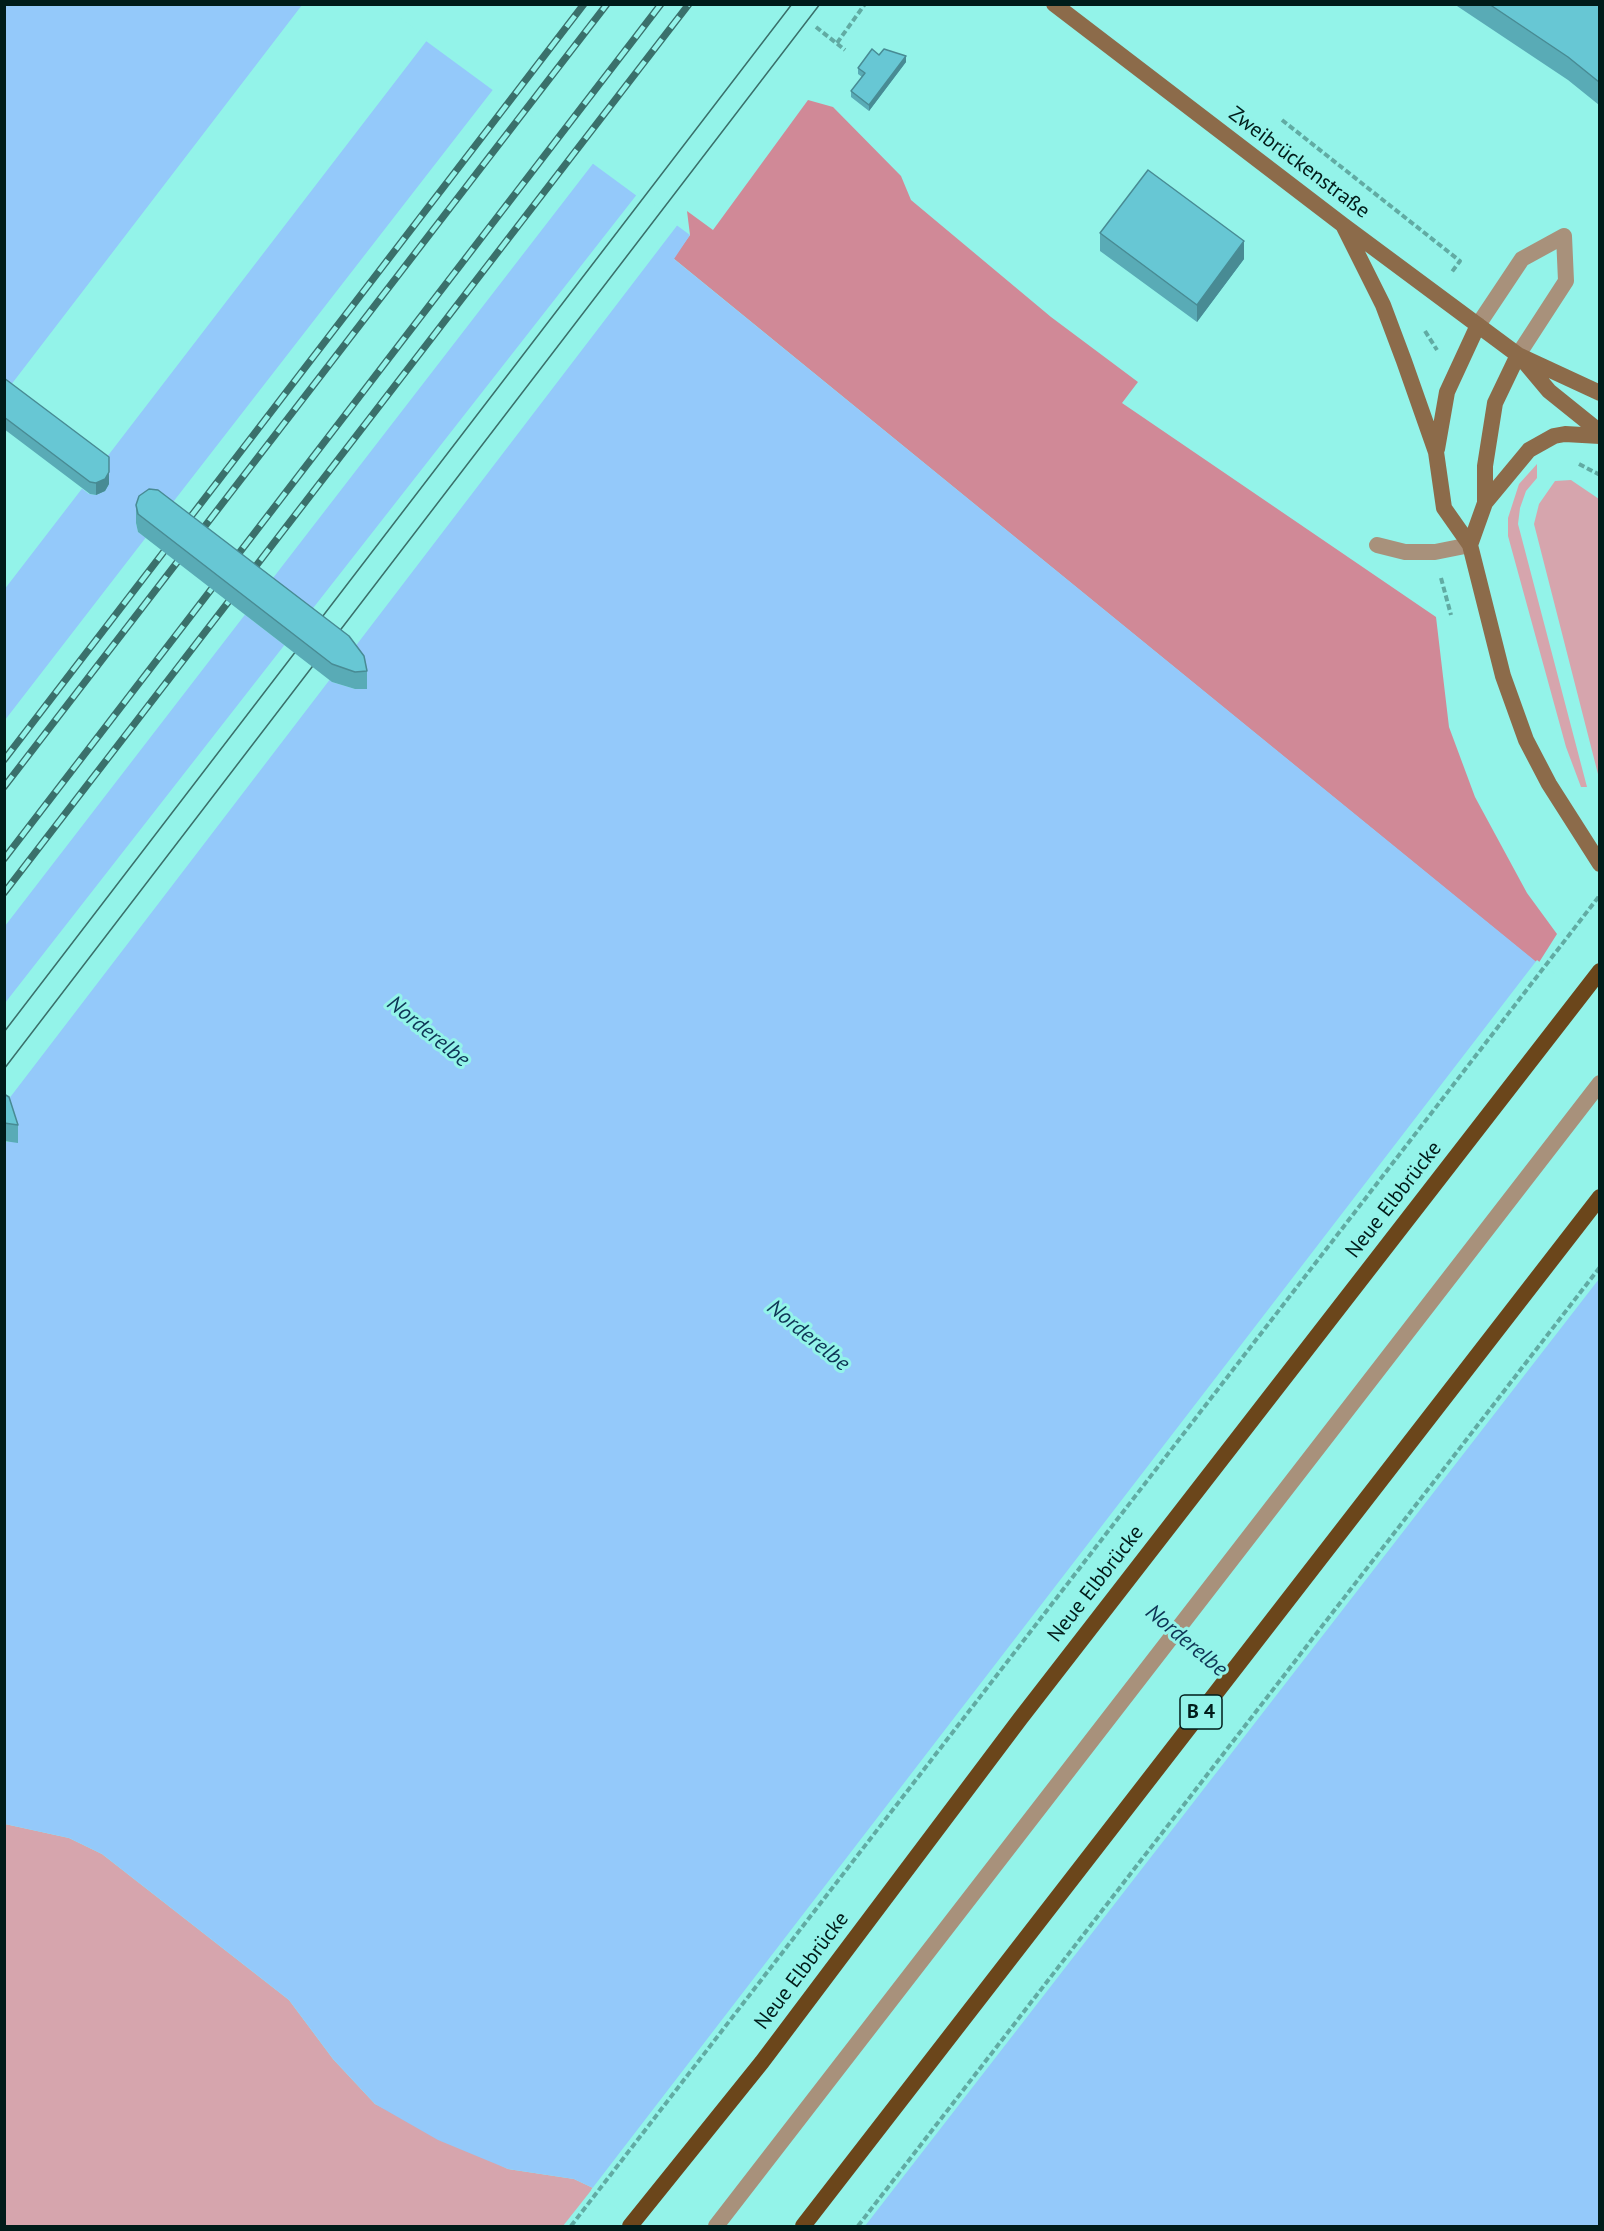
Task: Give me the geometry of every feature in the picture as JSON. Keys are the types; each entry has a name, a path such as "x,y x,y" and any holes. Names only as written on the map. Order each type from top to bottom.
{"highway":[{"name":"Neue Elbbrücke","path":"630,2226 762,2062 1020,1719 1599,971"},
{"name":"B 4","path":"802,2226 1599,1197"}],"main road":[{"name":"Zweibrückenstraße","path":"1054,4 1343,225 1518,355"},
{"path":"1343,225 1383,305 1436,452 1444,508 1470,545 1503,676 1526,740 1549,784 1599,864"},
{"path":"1436,452 1447,392 1478,325"},
{"path":"1518,355 1599,393"},
{"path":"1518,355 1548,391 1599,434"},
{"path":"1485,502 1485,466 1495,403 1518,355"},
{"path":"1470,545 1485,502 1518,460 1542,442 1565,434 1599,434"}],"lane":[{"path":"1478,325 1522,259 1564,236 1566,281 1518,355"},
{"path":"1377,545 1405,552 1435,552 1470,545"},
{"path":"716,2226 1599,1083"}],"path":[{"path":"837,44 865,4"},
{"path":"816,27 845,50"},
{"path":"1282,120 1460,261 1454,269"},
{"path":"571,2226 1599,895"},
{"path":"858,2226 1599,1267"}],"shaded area":[{"path":"808,100 833,107 901,176 911,200 1051,317 1138,382 1122,403 1436,617 1449,727 1475,797 1527,893 1557,934 1538,964 673,258 690,235 687,211 713,230"},
{"path":"1537,464 1537,478 1526,491 1520,508 1518,524 1587,787 1581,787 1566,747 1508,536 1508,518 1519,484"},
{"path":"1571,480 1599,499 1599,778 1534,524 1539,504 1555,481"},
{"path":"5,1824 69,1838 102,1854 289,2000 333,2059 375,2104 508,2169 574,2179 593,2188 563,2226 5,2226"}],"water":[{"name":"Norderelbe","path":"5,5 377,5 690,235 674,259 1599,1013 1599,2226 647,2226 593,2188 574,2179 508,2169 438,2140 375,2104 333,2059 289,2000 102,1854 69,1838 5,1824 4,1142 18,1142 4,1112 4,429 89,494 96,495 105,491 109,476 108,469 5,390","holes":["136,523 367,689 355,689 332,682 138,532"]}],"pier":[{"path":"382,4 428,39 100,466 4,394 302,5"},
{"path":"495,87 595,161 263,591 163,515"},
{"path":"638,193 679,223 348,656 303,621"},
{"path":"4,426 84,486 4,590"},
{"path":"147,536 247,612 5,926 5,720"},
{"path":"286,643 331,678 5,1104 5,1003"},
{"path":"1537,960 1600,1009 1599,1279 865,2226 642,2226 591,2190"}],"building":[{"path":"1489,4 1599,4 1599,82 1568,57"},
{"path":"872,49 879,55 884,49 906,56 869,105 851,91 865,73 858,68"},
{"path":"1148,170 1244,241 1197,305 1100,233"},
{"path":"4,378 109,457 109,472 105,479 96,483 90,482 4,417"},
{"path":"149,489 158,490 349,636 364,656 367,671 355,672 332,664 138,514 136,505 139,496"},
{"path":"4,1094 9,1097 18,1125 4,1123"}],"tram line":[{"path":"4,1032 792,4"},
{"path":"4,1069 820,4"}],"railway":[{"path":"4,760 584,4"},
{"path":"4,787 607,4"},
{"path":"4,859 661,4"},
{"path":"4,893 689,4"}]}
